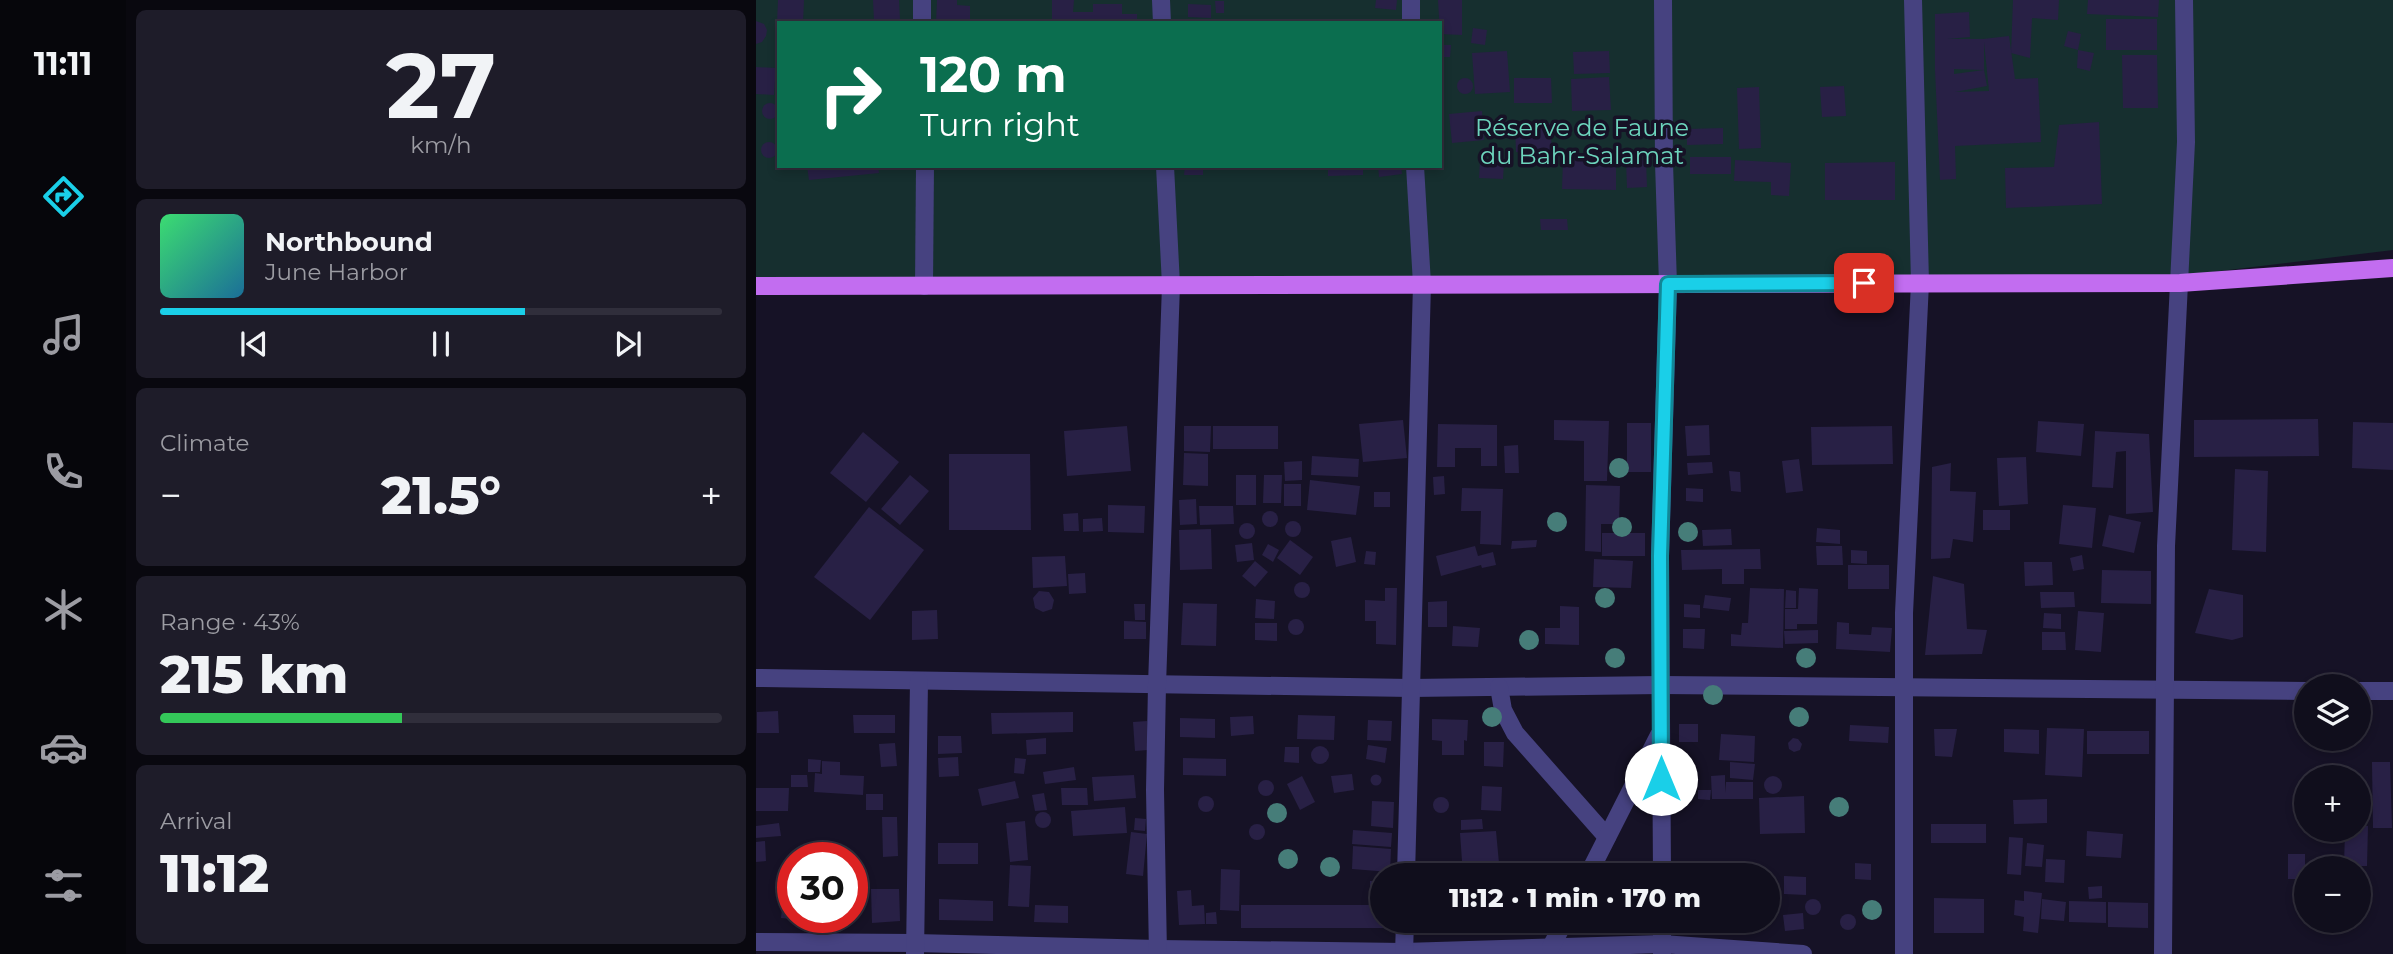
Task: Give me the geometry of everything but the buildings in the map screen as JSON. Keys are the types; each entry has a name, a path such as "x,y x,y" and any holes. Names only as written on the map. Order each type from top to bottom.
{"main road":[{"path":"756,286 2180,283 2393,268"}],"street":[{"path":"922,0 922,21"},
{"path":"1161,0 1162,21"},
{"path":"1411,0 1411,21"},
{"path":"1662,863 1660,556 1668,284 1663,0"},
{"path":"1904,954 1904,613 1920,283 1913,0"},
{"path":"2163,954 2166,547 2186,142 2184,0"},
{"path":"924,285 925,168"},
{"path":"1158,952 1155,790 1157,685 1171,285 1165,168"},
{"path":"1406,863 1422,284 1415,168"},
{"path":"756,678 1411,688 1661,685 2294,691"},
{"path":"915,948 919,681"},
{"path":"1499,687 1503,710 1515,733 1607,837"},
{"path":"2371,691 2393,691"},
{"path":"1594,863 1661,730"},
{"path":"1404,953 1405,933"},
{"path":"1551,947 1558,933"},
{"path":"756,942 1158,952 1404,953 1551,947 1803,954"}],"green space":[{"name":"Réserve de Faune du Bahr-Salamat","path":"756,0 2393,0 2393,250 2138,281 756,287"}],"route":[{"path":"1661,779 1660,556 1668,284 1864,283"}]}
